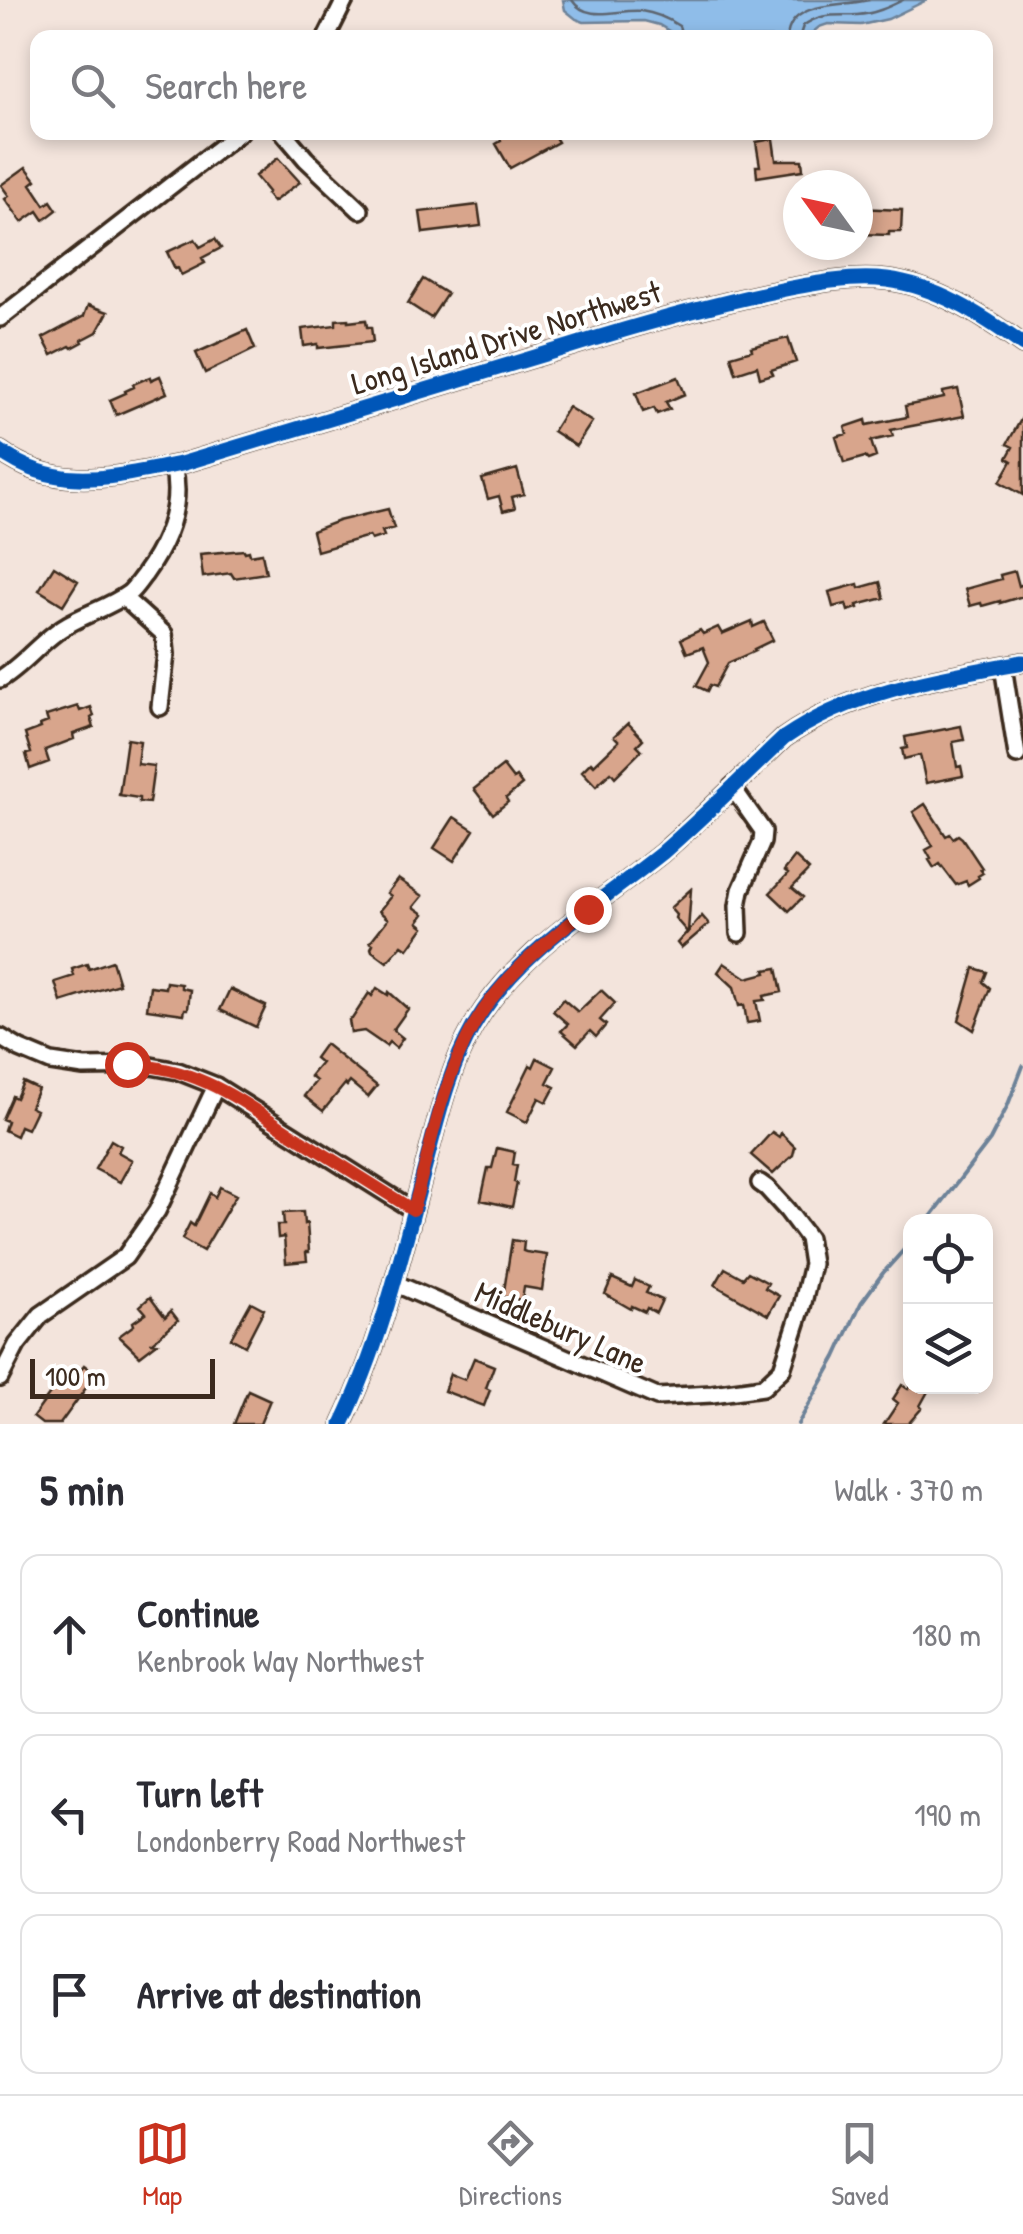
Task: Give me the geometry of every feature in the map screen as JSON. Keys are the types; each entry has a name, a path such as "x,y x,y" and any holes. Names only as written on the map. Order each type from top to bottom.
{"street":[{"path":"330,30 344,0"},
{"path":"0,318 230,140"},
{"path":"290,140 360,210"},
{"name":"Long Island Drive Northwest","path":"0,452 22,466 50,476 75,479 172,466 658,319 753,296 856,278 887,280 940,295 1023,345"},
{"path":"0,679 65,626 132,592 164,545 178,486 172,466"},
{"path":"122,596 164,634 165,676 160,707"},
{"path":"342,1424 376,1343 458,1058 493,996 544,945 664,851 784,738 827,712 877,694 1023,662"},
{"path":"1003,666 1018,756"},
{"path":"732,786 763,831 741,890 739,934"},
{"path":"0,1038 36,1057 69,1066 151,1066 178,1071 216,1086 413,1210"},
{"path":"0,1378 17,1346 41,1316 126,1257 157,1211 216,1086"},
{"name":"Middlebury Lane","path":"394,1283 644,1394 712,1394 763,1387 782,1369 812,1264 808,1238 778,1199 760,1183"}],"water":[{"path":"563,0 927,0 888,19 861,25 828,24 815,30 667,30 644,21 584,22 565,10"}],"building":[{"path":"773,140 776,160 802,160 803,170 783,170 757,177 756,166 760,166 756,142"},
{"path":"558,142 510,168 496,144"},
{"path":"278,158 300,182 273,202 255,176"},
{"path":"26,167 36,180 31,184 45,205 51,201 57,210 44,220 38,211 22,222 5,199 9,196 1,185"},
{"path":"478,205 481,226 423,233 420,212"},
{"path":"873,209 902,210 901,232 873,234"},
{"path":"195,239 200,247 215,239 221,248 202,258 205,263 181,275 167,252"},
{"path":"423,279 447,294 431,318 408,303"},
{"path":"88,305 108,312 97,332 52,355 43,338 84,316"},
{"path":"336,320 366,320 373,342 304,346 302,329 336,325"},
{"path":"247,330 255,349 205,373 196,353"},
{"path":"788,338 796,362 760,378 757,366 736,373 731,356"},
{"path":"160,376 167,393 116,415 110,400 126,393 133,384"},
{"path":"678,377 685,394 666,402 670,409 657,414 654,408 643,412 636,393"},
{"path":"958,389 964,416 891,430 893,436 871,441 876,457 844,463 836,437 847,434 845,427 866,420 867,425 907,417 905,406 944,398 943,392"},
{"path":"568,407 592,422 576,446 553,431"},
{"path":"1023,416 1023,495 1000,482 1012,461 1007,458 1013,447 1007,444"},
{"path":"517,469 524,494 512,497 515,508 503,511 499,496 488,499 482,479"},
{"path":"388,509 394,528 382,531 384,536 371,540 369,536 317,551 312,531"},
{"path":"244,550 250,555 262,553 266,573 203,577 200,554"},
{"path":"54,566 78,581 63,605 39,590"},
{"path":"1015,571 1019,586 1023,584 1023,596 970,606 965,589"},
{"path":"880,582 884,598 848,611 846,604 833,607 829,592"},
{"path":"752,621 753,627 764,622 773,640 728,663 715,687 710,685 707,691 696,686 709,662 703,647 687,653 681,639 718,627 722,634"},
{"path":"78,706 80,711 91,707 94,727 45,750 49,762 30,769 26,754 31,753 25,734 48,722 46,716"},
{"path":"628,723 643,739 637,745 642,750 615,777 611,772 596,786 582,771 619,741 614,736"},
{"path":"961,726 964,740 953,742 957,767 961,766 963,776 926,783 920,755 904,759 905,737"},
{"path":"127,739 140,741 137,764 154,766 149,803 119,795"},
{"path":"503,766 522,785 493,814 474,789"},
{"path":"925,804 946,836 962,838 982,868 979,878 968,885 966,881 956,885 940,864 934,868 929,860 926,850 933,846 913,812"},
{"path":"454,817 474,830 454,861 434,848"},
{"path":"795,857 809,870 792,888 803,897 789,911 770,893 788,874 784,871"},
{"path":"398,879 423,896 414,907 424,914 418,922 424,927 408,949 402,945 387,962 372,951 370,942 388,919 379,911"},
{"path":"691,889 688,932 702,916 709,924 681,948 677,943 687,932 670,908"},
{"path":"112,961 119,984 61,1002 55,982 74,976 72,969 87,964 89,969"},
{"path":"724,963 747,978 777,968 782,992 756,1001 760,1021 747,1023 744,1005 739,1006 734,987 718,972"},
{"path":"974,968 987,972 983,982 990,988 974,1030 959,1020"},
{"path":"166,982 190,990 184,1014 147,1009 150,986 165,988"},
{"path":"377,988 388,995 389,992 408,1009 393,1030 403,1038 396,1048 364,1031 351,1033 349,1020"},
{"path":"230,989 266,1006 256,1027 220,1010"},
{"path":"601,990 615,1003 600,1020 606,1025 596,1037 590,1031 577,1045 561,1031 568,1024 553,1011 563,999 578,1012"},
{"path":"325,1044 377,1086 368,1097 350,1082 323,1111 304,1096 316,1081 310,1076 321,1063 315,1058"},
{"path":"537,1058 555,1067 547,1083 555,1087 547,1102 539,1098 527,1122 507,1112"},
{"path":"23,1082 38,1089 30,1107 36,1110 27,1129 20,1126 16,1136 4,1130 7,1121 2,1119"},
{"path":"772,1132 779,1137 781,1133 795,1147 793,1155 773,1174 751,1155"},
{"path":"111,1140 121,1146 118,1152 132,1160 120,1182 95,1169"},
{"path":"497,1148 515,1152 517,1183 512,1207 481,1200"},
{"path":"220,1187 236,1195 203,1251 182,1239 190,1223 194,1226 210,1193 215,1197"},
{"path":"303,1212 304,1224 307,1223 307,1261 286,1263 284,1237 278,1238 277,1225 284,1225 283,1213"},
{"path":"512,1240 524,1242 523,1251 547,1255 542,1290 524,1287 522,1300 503,1297"},
{"path":"725,1268 743,1278 748,1272 768,1283 765,1288 779,1296 768,1315 715,1285"},
{"path":"612,1278 632,1287 635,1280 649,1287 646,1293 662,1300 656,1313 647,1308 645,1312 632,1306 631,1309 605,1294"},
{"path":"150,1297 165,1317 171,1311 178,1320 140,1356 119,1336 146,1313 140,1306"},
{"path":"251,1302 264,1309 245,1346 231,1338"},
{"path":"474,1358 494,1366 484,1406 444,1391 450,1374 465,1380"},
{"path":"84,1365 96,1374 60,1424 42,1424 33,1417 60,1380 68,1385"},
{"path":"902,1385 903,1394 927,1394 922,1408 908,1424 884,1424 898,1403 893,1399"},
{"path":"248,1390 270,1400 260,1424 234,1424"}],"waterway":[{"path":"933,1214 990,1140 1023,1066"},
{"path":"798,1424 861,1303 903,1251"}],"cycle path":[{"path":"0,451 44,473 66,477 110,476 181,464 647,323 834,281 887,280 923,289 975,313 1023,345"},
{"path":"342,1424 379,1331 457,1061 473,1027 511,976 559,932 662,853 784,738 868,697 1023,662"}],"route":[{"path":"127,1064 178,1071 216,1086 413,1210 440,1110 473,1026 512,976 588,909"}]}
